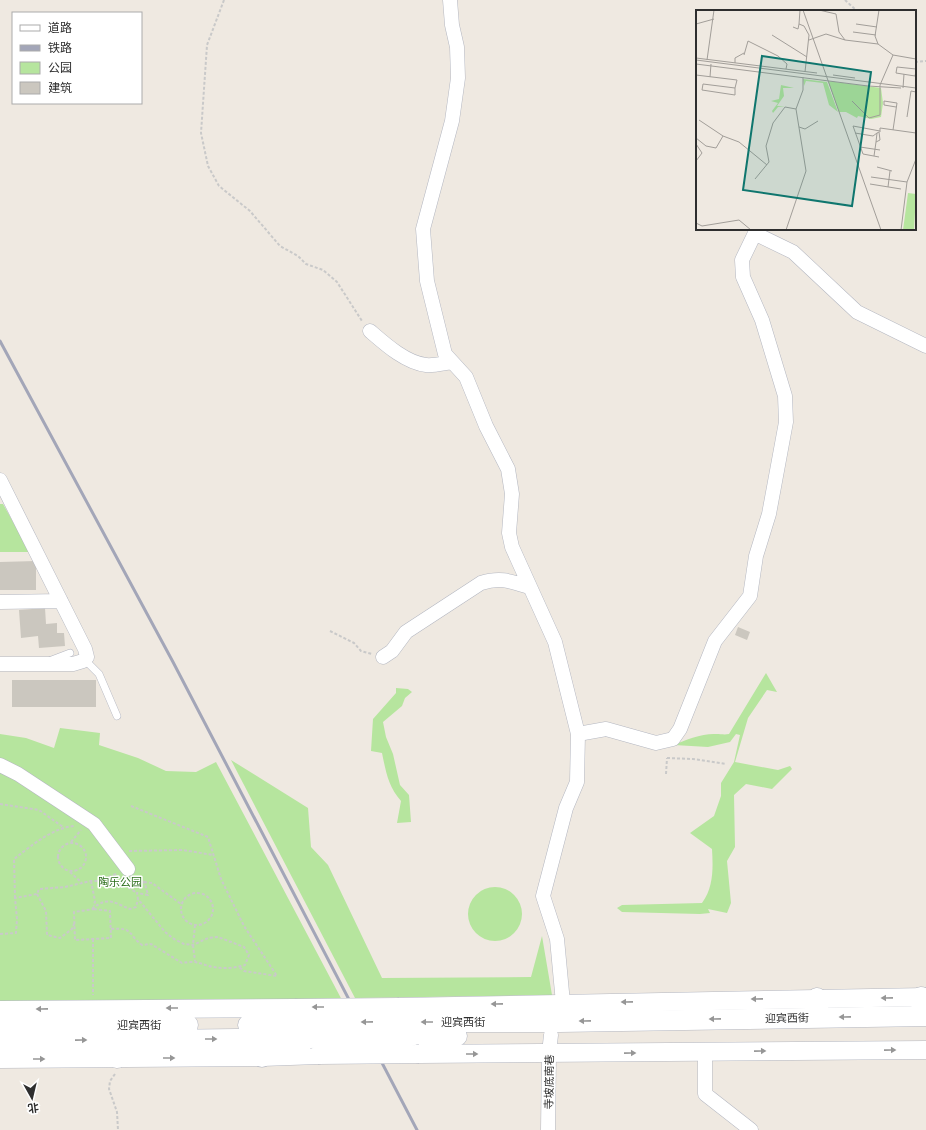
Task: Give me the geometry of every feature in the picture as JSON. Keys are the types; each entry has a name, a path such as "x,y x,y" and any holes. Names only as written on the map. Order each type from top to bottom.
{"main road":[{"name":"迎宾西街","path":"556,1028 818,1008 924,1011"},
{"name":"迎宾西街","path":"0,1027 117,1033 260,1032 306,1031 406,1021 556,1028 924,1011"},
{"name":"迎宾西街","path":"0,1042 117,1033"}],"street":[{"name":"寺坡底南巷","path":"450,0 452,25 457,47 458,78 452,121 423,229 427,281 445,354 466,377 486,426 508,470 512,494 509,533 512,547 555,642 578,734 577,782 566,808 543,896 558,938 556,1028 548,1130"},
{"path":"578,734 606,729 656,742 673,739 680,730 716,641 750,596 756,556 769,514 786,422 785,396 762,320 743,277 742,260 757,231 793,252 857,312 926,346"},
{"path":"370,330 393,350 404,357 426,365 452,362"},
{"path":"0,480 3,493 86,649 87,657 85,660 73,664 0,664"},
{"path":"383,657 392,651 406,632 481,583 495,579 510,580 529,587"},
{"path":"0,602 61,601"},
{"path":"0,765 18,774 89,825 116,852 128,869"},
{"path":"0,1010 93,1008 117,1033"},
{"path":"0,1059 117,1033 306,1031 419,1054 556,1028 705,1052 926,1050"},
{"path":"705,1052 705,1094 752,1130"}],"lane":[{"path":"43,664 70,653"},
{"path":"85,660 99,674 117,716"}],"path":[{"path":"224,0 207,45 201,133 208,166 219,186 250,211 280,246 298,256 306,264 322,270 337,282 356,315 370,330"},
{"path":"846,0 856,10"},
{"path":"916,62 926,61"},
{"path":"330,631 354,643 362,651 383,657"},
{"path":"664,741 667,758 666,774"},
{"path":"667,758 693,759 726,764"},
{"path":"0,804 39,810 63,827"},
{"path":"131,806 208,837 221,879 244,926 277,976 244,971 239,967"},
{"path":"0,934 16,933 17,919 14,898 14,859 35,843 63,827 89,825"},
{"path":"82,883 70,872 60,867 56,856 61,847 71,842 89,825"},
{"path":"70,872 79,870 85,863 86,853 80,845 71,842"},
{"path":"116,852 161,849 183,850 214,855"},
{"path":"37,894 39,889 91,881 120,882 137,893 148,895 144,882 134,872 128,869"},
{"path":"91,881 95,901 94,908"},
{"path":"144,882 152,883 181,904"},
{"path":"194,892 204,893 211,899 214,908 211,917 204,924 195,925 186,922 181,914 181,904 186,896 194,892"},
{"path":"94,908 103,901 110,901 130,909 136,907 138,899 137,893"},
{"path":"14,898 37,894"},
{"path":"37,894 46,911 47,935 60,938 72,929 74,923"},
{"path":"111,929 121,928 131,932 142,945 151,944 182,963 195,961 214,967 239,967 246,965 249,956 244,947 218,937 208,938 193,945 184,944 164,932 138,899"},
{"path":"94,908 110,911 111,938 75,940 74,923 74,912 94,908"},
{"path":"195,925 193,945 195,961"},
{"path":"93,939 93,1008"},
{"path":"117,1033 120,1071 110,1081 109,1089 117,1112 118,1130"}],"green space":[{"path":"0,504 3,504 30,552 0,552"},
{"path":"766,673 777,692 767,690 748,718 735,762 778,770 790,766 792,769 772,789 746,784 734,795 735,847 727,861 731,903 727,913 708,909 710,913 700,914 622,912 617,908 622,905 702,903 706,897 712,877 712,849 690,833 714,816 721,796 721,783 734,762 740,735 736,734 730,742 708,747 674,745 700,736 711,734 729,734"},
{"path":"396,688 408,689 412,692 405,698 402,706 383,722 386,737 393,754 400,785 409,795 411,822 397,823 401,801 390,784 382,753 371,751 373,719 396,693"},
{"name":"陶乐公园","path":"60,728 100,733 99,745 138,758 166,771 196,772 216,762 343,1002 0,1003 0,734 26,738 54,748"},
{"path":"231,760 308,808 311,847 328,865 382,978 531,977 542,936 552,995 355,998"},
{"path":"495,887 505,889 514,895 520,904 522,914 520,924 514,933 505,939 495,941 485,939 476,933 470,924 468,914 470,904 476,895 485,889"}],"building":[{"path":"36,561 36,590 0,590 0,562"},
{"path":"45,608 46,624 57,623 57,633 64,633 65,646 39,648 38,636 21,638 19,610"},
{"path":"738,627 750,632 747,640 735,635"},
{"path":"12,680 96,680 96,707 12,707"}],"railway":[{"path":"0,341 173,662 417,1130"}]}
